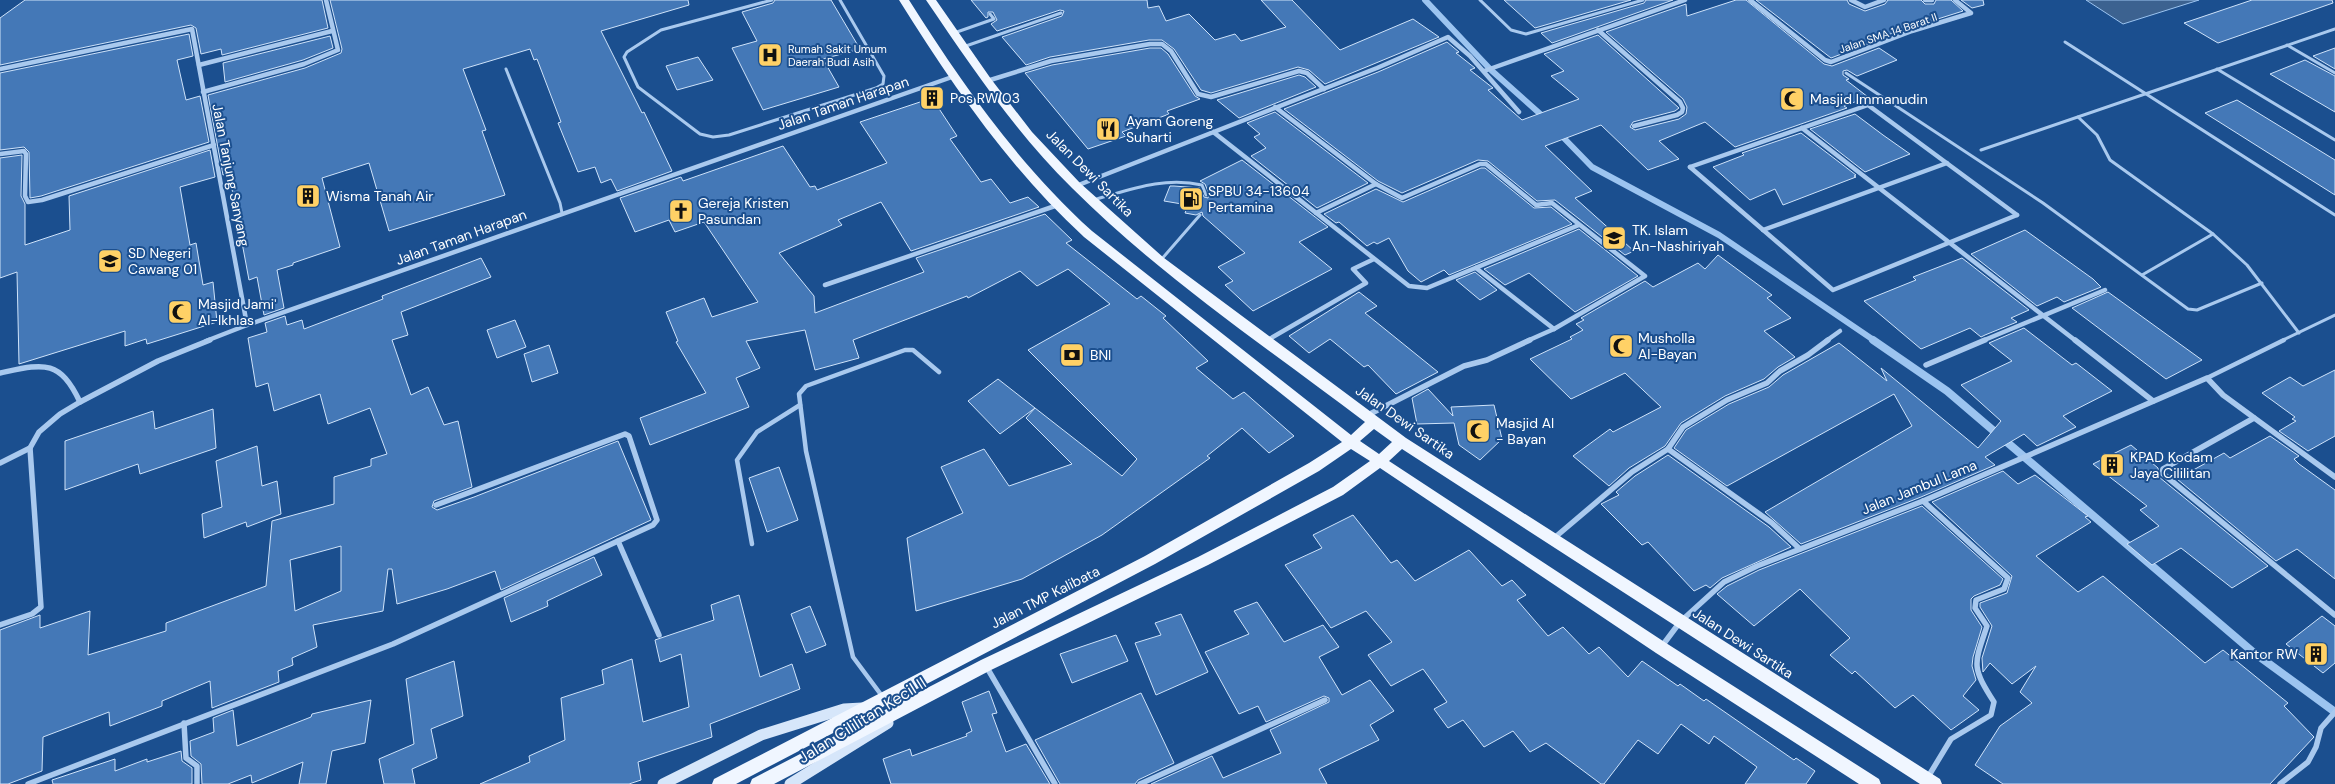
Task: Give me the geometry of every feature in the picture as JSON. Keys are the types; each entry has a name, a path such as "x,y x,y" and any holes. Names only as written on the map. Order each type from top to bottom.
{"main road":[{"path":"904,0 952,77 1003,144 1055,206 1088,234 1351,442 1660,648 1873,784"},
{"name":"Jalan Dewi Sartika","path":"931,0 987,81 1028,134 1091,201 1160,261 1401,442 1930,782"},
{"name":"Jalan TMP Kalibata","path":"720,784 1150,560 1314,467 1351,442 1370,418"},
{"path":"758,784 865,730 950,684 1203,561 1330,496 1380,461 1401,442"}],"street":[{"path":"204,92 304,64 338,50 326,0"},
{"path":"1486,70 1685,0"},
{"name":"Jalan SMA 14 Barat II","path":"1750,0 1825,60 1831,62 1912,31 1971,13 1955,0"},
{"path":"1851,0 1865,7 1884,0"},
{"path":"1925,0 1932,0"},
{"name":"Jalan Tanjung Sanyang","path":"0,69 192,29 247,326"},
{"path":"199,65 332,30"},
{"path":"1598,30 1680,102 1683,108 1682,112 1678,114 1634,126"},
{"path":"1076,186 1448,37 1486,70 1519,112"},
{"path":"987,81 1051,61 1150,44 1162,44 1171,51 1198,94 1204,96 1211,97 1299,71 1307,73 1324,88"},
{"name":"Jalan Taman Harapan","path":"0,463 30,448 39,432 60,414 158,361 247,326 562,213 952,77"},
{"path":"1868,104 2017,215 1833,290 1690,167 1802,128 1868,104"},
{"path":"1275,107 1376,184 1399,197 1405,198 1480,164 1486,164 1536,205 1552,203 1645,277 1554,329 1487,360 1464,366 1370,418"},
{"path":"1802,128 2153,401"},
{"path":"1212,131 1409,286 1427,288 1579,225"},
{"path":"0,154 24,151 26,154 25,196 28,202 42,200 214,145"},
{"path":"1763,230 1947,163"},
{"path":"1316,212 1376,184"},
{"path":"825,285 1055,206"},
{"path":"1266,340 1366,283 1353,269 1374,259"},
{"path":"1476,268 1554,329"},
{"path":"1926,365 2105,290"},
{"path":"1552,539 1632,472 1668,449 1682,427 1727,400 1767,384 1780,371 1808,355 1840,331"},
{"path":"0,374 28,367 51,366 66,376 80,402"},
{"path":"2207,378 2224,395 2335,478"},
{"name":"Jalan Jambul Lama","path":"1660,648 1680,622 1724,582 1800,549 1923,501 2207,378"},
{"path":"2254,418 2163,469 2162,473 2335,614"},
{"path":"28,784 393,644 653,526 656,520 629,436 625,434 436,505"},
{"path":"0,625 32,614 40,608 30,448"},
{"path":"1668,449 1772,523 1800,549"},
{"path":"1923,501 2008,578 2004,589 1976,600 1975,608 1987,626 1974,661 1981,680 1994,702 1991,715 1951,739 1930,782"},
{"path":"618,541 658,636"},
{"path":"986,666 1056,784"},
{"name":"Jalan Cililitan Kecil II","path":"790,784 950,684"},
{"path":"1140,784 1325,700"},
{"path":"664,784 761,734 844,709 868,707"},
{"path":"2280,784 2308,762 2316,747 2322,728 2335,712"},
{"path":"184,723 186,758 197,766 197,784"}],"lane":[{"path":"772,0 661,30 627,52 624,57 638,87 700,134 713,138 728,135 876,88 883,84 884,76 840,0"},
{"path":"1480,0 1511,30 1526,34 1643,0"},
{"path":"963,47 1061,13"},
{"path":"954,33 992,20 994,18 990,14"},
{"path":"1981,150 2335,29"},
{"path":"2065,42 2335,215"},
{"path":"2287,45 2335,72"},
{"path":"506,69 560,203 562,213"},
{"path":"2218,69 2335,140"},
{"path":"1846,73 2043,204 2193,311 2262,283"},
{"path":"2078,117 2097,135 2110,160 2213,234 2248,265 2299,332"},
{"path":"1091,201 1173,180 1188,180 1202,185 1206,195"},
{"path":"1160,261 1200,215"},
{"path":"2142,276 2213,234"},
{"path":"2207,378 2335,315"},
{"path":"884,698 853,657 806,451 799,394 806,386 905,350 913,350 939,372"},
{"path":"752,544 737,460 757,432 800,405"}],"water":[{"path":"2086,0 2199,0 2123,24"}],"building":[{"path":"25,0 322,0 328,28 222,55 221,49 201,54 196,28 191,25 0,65 0,18"},
{"path":"330,0 688,0 689,5 601,31 642,113 644,112 672,171 617,191 611,179 601,183 595,167 578,172 558,123 561,122 537,59 534,60 530,49 463,69 486,130 482,131 505,195 389,231 369,163 322,178 340,247 277,270 284,308 264,315 257,277 249,280 229,173 223,175 208,95 305,68 341,53 342,49"},
{"name":"Rumah Sakit Umum Daerah Budi Asih","path":"775,0 831,0 860,49 823,59 839,87 763,110 732,48 757,41 742,12 773,3"},
{"path":"971,0 1147,0 1148,8 1159,6 1166,21 1189,14 1215,40 1235,34 1241,41 1286,27 1261,0 1292,0 1340,50 1413,19 1439,37 1325,84 1309,70 1298,67 1211,93 1201,90 1174,49 1162,40 1149,40 1050,57 1026,65 1002,37 1062,16 1064,11 1060,10 997,31 991,24 997,20 993,12 988,12 988,17 986,18"},
{"path":"1504,0 1631,0 1535,28"},
{"path":"1646,0 1673,0 1552,43 1541,33 1644,3"},
{"path":"1736,0 1746,0 1824,64 1832,66 1879,48 1897,60 1857,76 1847,70 1843,71 1843,75 1849,79 1846,80 1868,97 1844,106 1847,108 1735,147 1705,122 1659,141 1679,159 1648,170 1601,125 1545,146 1592,191 1575,198 1634,251 1625,255 1555,200 1537,201 1488,161 1478,160 1402,193 1378,181 1284,109 1378,72 1447,42 1459,52 1456,53 1475,68 1470,70 1493,88 1488,90 1522,120 1579,99 1551,76 1564,71 1544,54 1598,35 1679,108 1675,111 1633,122 1630,127 1635,130 1679,119 1686,114 1687,107 1683,99 1606,32 1686,4 1687,16"},
{"path":"1756,0 1847,0 1849,4 1865,11 1885,4 1888,0 1921,0 1925,4 1934,4 1936,0 1951,0 1963,11 1868,41 1870,43 1831,58"},
{"path":"1961,0 1983,0 1984,5 1972,8"},
{"path":"2252,0 2332,0 2333,3 2218,43 2184,23"},
{"path":"189,34 193,56 177,60 186,100 200,96 209,142 30,198 29,152 24,147 0,150 0,73"},
{"path":"330,36 333,48 303,60 225,82 223,63"},
{"path":"1150,48 1161,48 1168,54 1195,96 1200,99 1167,111 1169,114 1122,132 1126,136 1088,149 1025,73 1052,65"},
{"path":"2335,48 2335,69 2313,56"},
{"path":"698,57 713,80 677,90 666,66"},
{"path":"2305,60 2335,76 2335,112 2270,74"},
{"path":"1299,75 1305,77 1316,87 1239,118 1217,100"},
{"path":"932,98 957,136 950,139 981,182 991,179 1010,203 1028,197 1039,207 911,251 881,202 838,220 842,225 779,253 814,296 815,313 924,272 916,258 1045,214 1072,240 1066,243 1137,299 1141,296 1166,316 1163,318 1208,361 1196,368 1233,399 1244,392 1294,436 1269,453 1242,428 1207,456 1210,458 1102,535 1022,579 916,611 907,538 963,513 941,467 984,449 1009,486 1072,464 1026,418 1035,408 1122,476 1137,459 1028,350 1110,304 1068,269 1037,286 1020,271 968,298 967,296 853,340 859,358 815,370 805,330 746,341 760,368 736,378 749,407 650,445 640,418 706,393 676,342 678,341 666,312 704,298 712,317 758,302 704,222 675,232 669,220 635,232 620,198 681,177 683,181 783,146 810,187 815,186 817,190 887,163 860,122"},
{"path":"2237,100 2335,160 2335,195 2205,113"},
{"path":"1275,112 1368,183 1317,208 1251,156 1266,148 1254,137 1260,134 1247,123"},
{"path":"1855,114 1910,154 1865,172 1810,129"},
{"path":"1801,133 1856,175 1854,176 1856,177 1783,205 1775,189 1750,200 1713,167 1744,155 1742,153"},
{"path":"210,150 215,177 180,187 190,245 196,243 203,285 213,282 217,322 147,344 146,339 125,346 125,331 19,364 17,272 0,278 0,158 22,155 21,196 25,204 25,245 70,230 69,196"},
{"path":"1242,160 1328,227 1299,242 1332,269 1253,311 1225,285 1233,281 1218,267 1245,253 1203,216 1202,212 1196,215 1185,213 1188,205 1164,201 1170,186 1200,188 1204,197 1208,198 1209,194 1205,184 1200,181"},
{"path":"1481,168 1485,168 1534,208 1551,207 1572,224 1449,275 1444,270 1421,282 1408,271 1389,238 1377,244 1374,242 1367,246 1339,222 1336,223 1324,214 1376,189 1403,202"},
{"path":"1579,229 1638,276 1575,312 1529,273 1505,285 1484,269"},
{"path":"2025,230 2093,279 2101,287 2064,302 2057,297 2037,306 1971,254"},
{"path":"1718,255 1772,295 1767,298 1791,318 1764,331 1795,357 1778,367 1764,379 1725,396 1681,423 1665,446 1629,468 1609,486 1573,456 1610,429 1613,432 1661,407 1625,373 1571,399 1530,359 1572,339 1570,337 1583,330 1576,324 1584,320 1581,318 1645,281 1653,287 1698,263 1705,269"},
{"path":"481,258 491,277 401,312 408,335 392,340 411,395 428,387 444,425 458,421 472,487 434,501 432,507 437,510 474,497 618,441 651,520 501,590 495,571 447,589 397,604 392,569 388,569 383,611 313,625 317,647 292,658 293,665 278,671 279,682 212,708 210,681 162,701 162,706 110,726 109,712 43,737 42,771 8,784 0,784 0,630 40,615 40,628 90,611 88,655 166,631 166,623 266,586 272,521 334,504 334,477 371,466 371,459 387,454 370,408 328,424 320,394 274,411 268,383 256,387 248,338 267,332 265,323 285,316 287,325 302,320 304,329 383,299 382,296","holes":["341,546 341,591 295,611 290,560"]},
{"path":"1962,258 2029,310 2011,318 2017,322 1981,337 1970,328 1921,349 1864,301 1916,280 1913,277"},
{"path":"1475,272 1497,290 1480,300 1456,280"},
{"path":"1359,292 1377,306 1365,313 1438,372 1396,394 1368,365 1364,367 1330,339 1309,353 1289,336"},
{"path":"2108,292 2202,360 2166,379 2072,308"},
{"path":"515,320 526,347 497,358 487,330"},
{"path":"2024,328 2072,365 2076,363 2112,391 2063,416 2076,427 2037,446 2024,434 1985,457 1995,465 1921,497 1801,544 1765,512 1912,426 1894,394 1727,486 1674,448 1686,430 1729,404 1769,387 1783,375 1839,343 1887,381 1881,368 1978,448 2001,421 1961,385 2012,361 1989,343"},
{"path":"549,345 558,373 532,382 524,354"},
{"path":"2335,370 2335,436 2308,451 2279,431 2296,421 2292,419 2295,417 2262,393 2290,377 2303,386"},
{"path":"998,379 1035,408 1000,434 968,401"},
{"name":"Masjid Al - Bayan","path":"1428,389 1453,416 1451,407 1494,405 1502,439 1480,460 1459,445 1454,423 1417,424 1412,398"},
{"path":"213,409 216,448 140,474 138,464 65,490 65,441 153,411 155,429"},
{"path":"2270,436 2299,456 2294,459 2335,490 2335,579 2297,549 2276,561 2177,479 2224,453 2230,458"},
{"path":"2131,445 2158,468 2159,477 2268,566 2232,588 2181,548 2152,565 2127,544 2159,526 2140,510 2147,506 2093,464"},
{"path":"257,446 262,486 277,481 281,514 247,527 246,522 204,538 202,514 222,507 216,461"},
{"path":"1668,455 1769,527 1791,547 1722,578 1710,588 1706,585 1694,591 1648,542 1642,545 1601,504 1619,495 1616,492 1635,476"},
{"path":"779,467 798,520 767,532 749,478"},
{"path":"2003,471 2018,484 2035,475 2088,516 2085,517 2091,522 2036,556 2078,592 2103,576 2205,663 2223,650 2288,703 2284,706 2314,737 2270,784 2003,784 1975,765 2000,726 2032,703 2020,692 2036,666 2012,684 1990,663 1983,672 1982,658 1992,626 1980,607 1980,603 2007,593 2012,576 1932,502"},
{"path":"1922,506 2003,579 2000,585 1971,599 1971,610 1982,627 1973,657 1972,666 1976,680 1963,696 1979,710 1951,730 1913,695 1895,708 1855,671 1852,674 1830,655 1850,638 1800,589 1754,626 1717,594 1727,586 1759,570"},
{"path":"1353,515 1391,563 1397,560 1415,581 1469,550 1502,586 1512,580 1526,595 1517,600 1548,636 1563,627 1589,654 1599,647 1628,677 1642,661 1678,686 1680,684 1704,701 1706,699 1794,760 1796,758 1815,771 1806,784 1745,784 1757,767 1714,736 1709,744 1681,724 1658,754 1638,740 1604,784 1601,784 1546,743 1530,752 1513,731 1484,747 1463,720 1448,728 1434,709 1447,702 1423,669 1391,686 1368,655 1392,642 1366,611 1331,628 1285,565 1322,548 1313,535"},
{"path":"594,557 602,575 547,601 548,606 511,622 504,598"},
{"path":"739,595 760,677 792,664 800,689 710,724 712,737 638,762 641,780 629,784 480,784 530,762 529,756 565,740 561,698 604,684 602,670 632,659 643,722 689,707 681,654 660,662 655,640 714,620 711,605"},
{"path":"1257,602 1284,642 1323,625 1339,647 1319,657 1342,695 1370,680 1394,711 1370,725 1379,740 1319,769 1327,784 1151,784 1212,756 1223,778 1281,753 1270,730 1329,702 1329,698 1324,696 1266,722 1258,706 1239,714 1205,652 1249,634 1234,611"},
{"path":"810,606 826,645 806,653 791,614"},
{"path":"1181,614 1208,672 1156,695 1135,643 1161,635 1155,623"},
{"name":"Kantor RW","path":"2322,616 2335,626 2335,663 2323,673 2286,644"},
{"path":"1116,635 1128,661 1072,683 1060,654"},
{"path":"454,661 463,716 431,729 437,758 412,769 415,784 384,784 379,759 414,744 406,679"},
{"path":"989,691 997,713 992,714 1006,752 1026,744 1050,784 891,784 883,759 910,749 912,756 967,736 966,734 972,731 962,702"},
{"path":"1141,693 1174,763 1138,780 1135,784 1060,784 1035,740"},
{"path":"371,700 365,743 332,751 326,784 299,784 303,762 252,783 251,775 228,784 202,784 201,764 191,756 190,741 214,732 213,718 233,710 237,746 311,717 312,714"},
{"path":"181,751 182,761 192,768 192,784 53,784 52,780 115,759 115,771 147,759 147,762"}],"waterway":[{"path":"1425,0 1491,70 1547,120"},
{"path":"1558,132 1592,167 1719,235 1875,341"},
{"path":"1873,340 1947,391 2253,652 2335,712"}],"place":[{"name":"Rumah Sakit Umum Daerah Budi Asih","path":"770,55"},
{"name":"Pos RW 03","path":"932,98"},
{"name":"Masjid Immanudin","path":"1792,99"},
{"name":"Ayam Goreng Suharti","path":"1108,129"},
{"name":"Wisma Tanah Air","path":"308,196"},
{"name":"SPBU 34-13604 Pertamina","path":"1191,199"},
{"name":"Gereja Kristen Pasundan","path":"681,211"},
{"name":"TK. Islam An-Nashiriyah","path":"1614,238"},
{"name":"SD Negeri Cawang 01","path":"110,261"},
{"name":"Masjid Jami' Al-Ikhlas","path":"180,312"},
{"name":"Musholla Al-Bayan","path":"1621,346"},
{"name":"BNI","path":"1072,355"},
{"name":"Masjid Al - Bayan","path":"1478,431"},
{"name":"KPAD Kodam Jaya Cililitan","path":"2112,465"},
{"name":"Kantor RW","path":"2316,654"}]}
